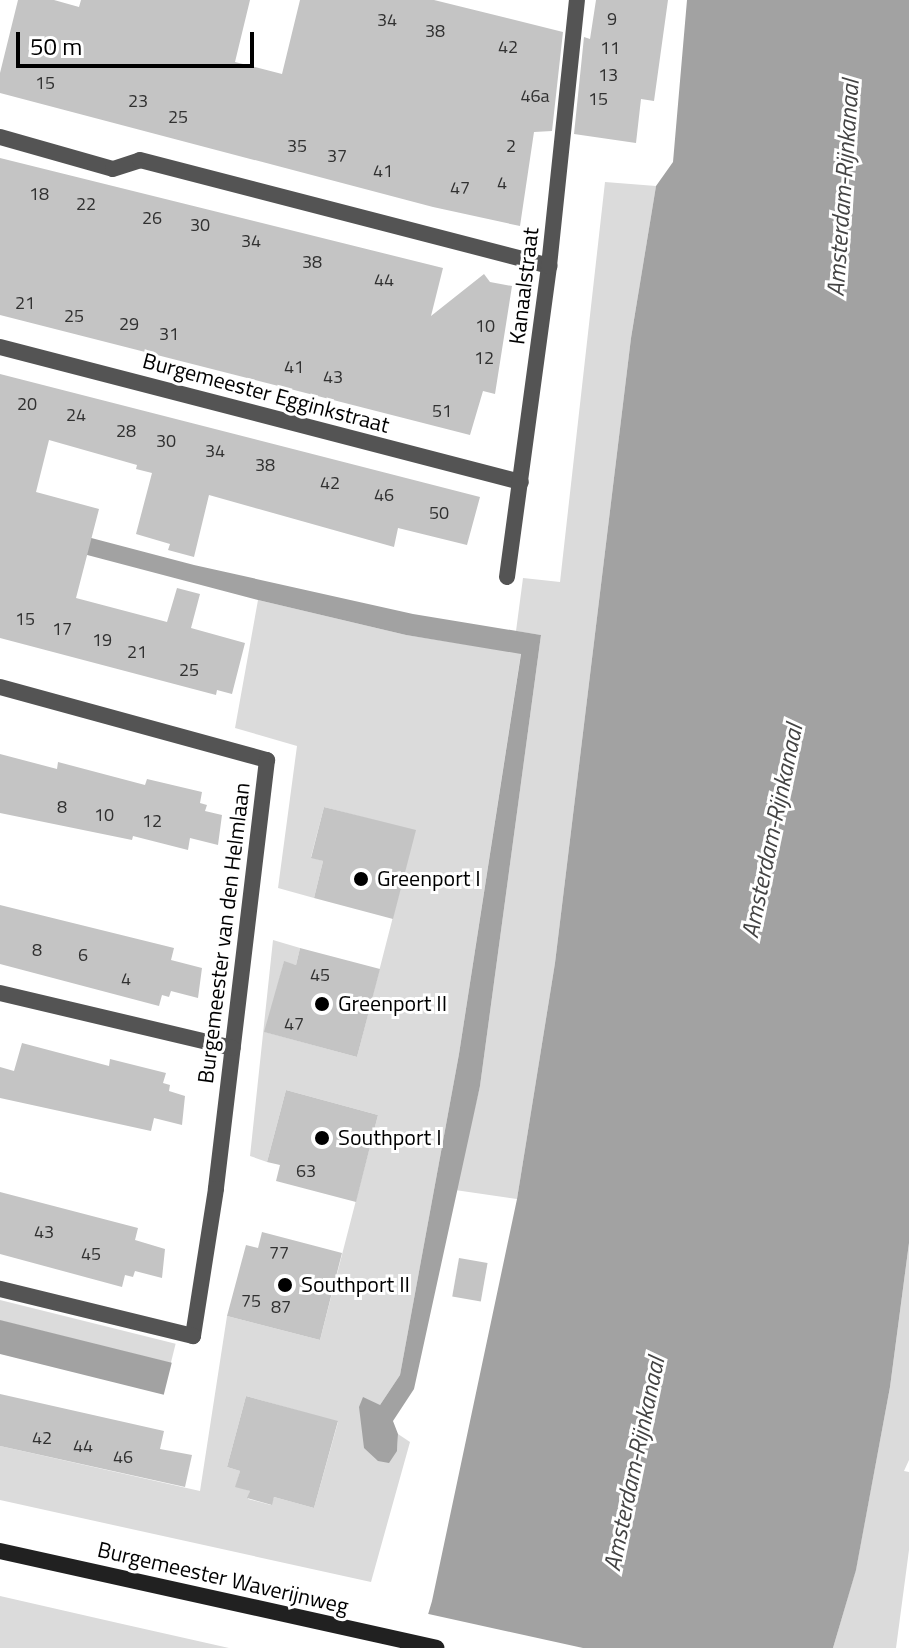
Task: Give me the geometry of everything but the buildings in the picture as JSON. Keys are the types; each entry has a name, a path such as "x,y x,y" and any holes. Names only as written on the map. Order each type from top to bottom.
{"main road":[{"name":"Burgemeester Waverijnweg","path":"0,1551 436,1648"}],"street":[{"name":"Kanaalstraat","path":"507,577 549,266 576,0"},
{"path":"0,137 113,169 140,160 549,266"},
{"name":"Burgemeester Egginkstraat","path":"0,347 521,482"},
{"name":"Burgemeester van den Helmlaan","path":"0,687 267,760 233,1048 193,1336 0,1289"},
{"path":"0,993 233,1048"}],"shaded area":[{"path":"605,182 656,186 631,338 555,963 517,1199 455,1190 480,1086 541,635 516,631 523,578 560,582"},
{"path":"258,600 406,635 521,653 459,1054 400,1375 380,1405 397,1451 398,1434 410,1442 371,1582 0,1500 0,1446 200,1491 227,1316 320,1340 378,1115 286,1090 267,1162 250,1156 273,940 300,948 296,965 284,962 265,1032 357,1057 415,831 324,807 311,857 323,861 314,898 278,888 297,746 235,728","holes":["246,1396 338,1422 314,1508 274,1497 271,1505 248,1499 250,1491 236,1486 240,1471 227,1467"]},
{"path":"909,1243 909,1460 904,1471 909,1472 909,1550 896,1648 833,1648 856,1569 890,1387"},
{"path":"0,1300 176,1344 171,1363 0,1321"},
{"path":"0,1596 118,1623 229,1648 0,1648"}],"water":[{"name":"Amsterdam-Rijnkanaal","path":"687,0 909,0 909,1243 890,1387 856,1570 833,1648 418,1648 432,1601 517,1199 555,963 631,338 656,186 673,162"},
{"path":"0,514 194,565 413,614 541,635 480,1086 414,1389 393,1421 398,1434 397,1451 389,1463 378,1461 364,1448 359,1407 363,1397 380,1405 400,1375 459,1054 521,654 406,635 258,600 0,532"},
{"path":"0,1320 172,1363 164,1395 0,1354"}],"pier":[{"path":"424,1613 583,1648 414,1648"}],"place":[{"name":"Greenport I","path":"361,879"},
{"name":"Greenport II","path":"322,1004"},
{"name":"Southport I","path":"322,1138"},
{"name":"Southport II","path":"285,1285"}]}
